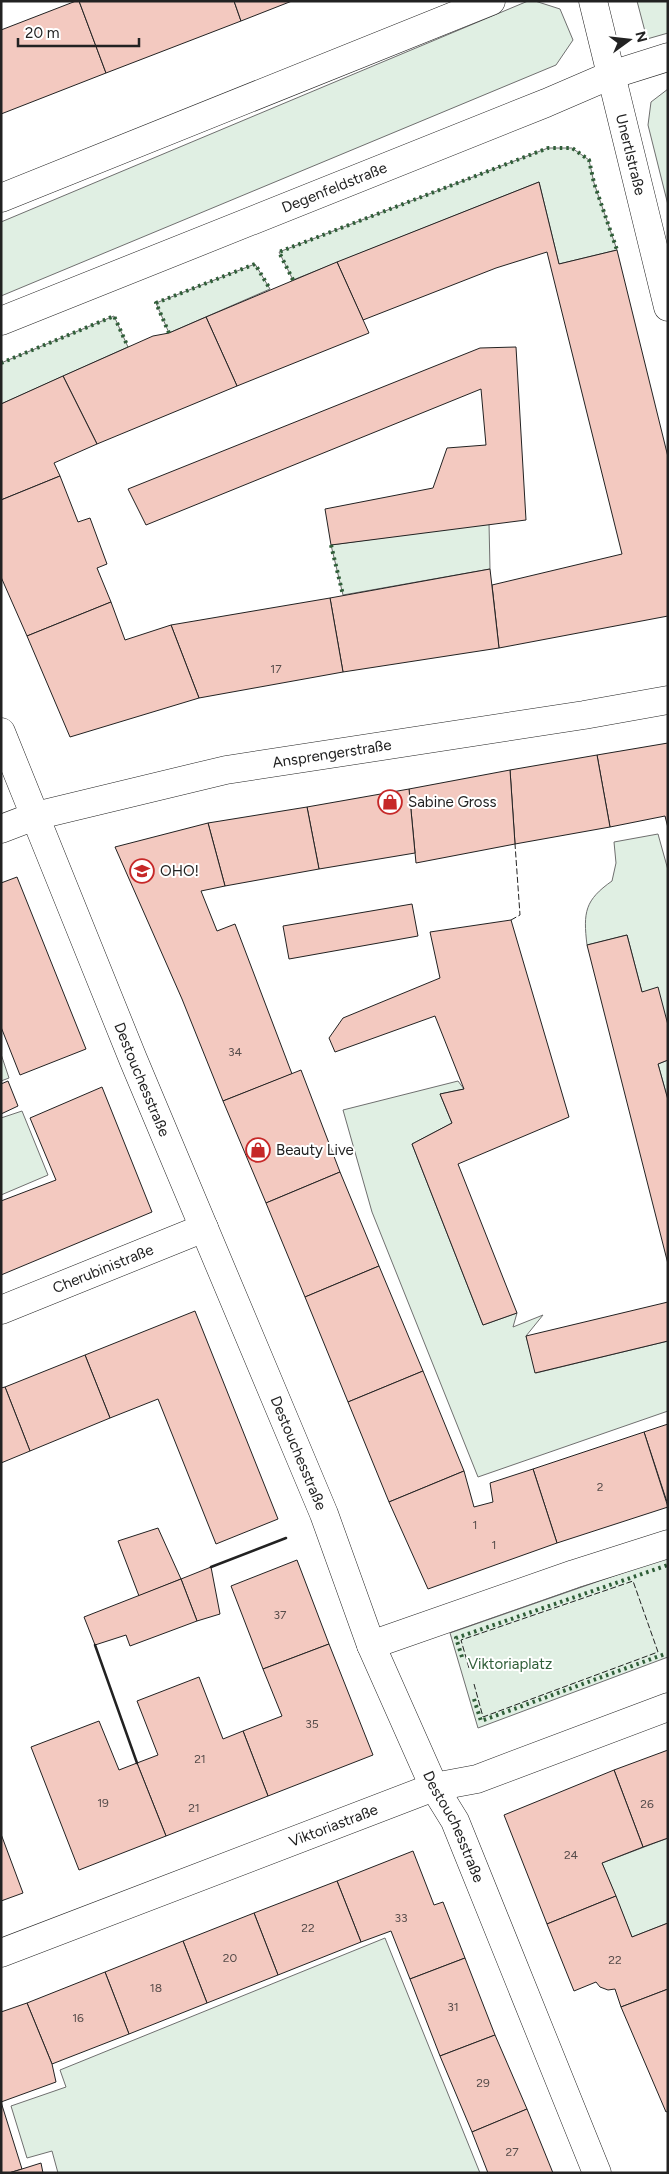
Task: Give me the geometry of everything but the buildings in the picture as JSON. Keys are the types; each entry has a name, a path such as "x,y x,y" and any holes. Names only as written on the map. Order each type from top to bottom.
{"street":[{"path":"1,198 491,1"},
{"name":"Unertlstraße","path":"593,1 668,307"},
{"name":"Degenfeldstraße","path":"1,321 537,107 611,75 668,57"},
{"name":"Ansprengerstraße","path":"1,830 35,816 226,770 584,715 668,700"},
{"name":"Destouchesstraße","path":"1,732 133,1059 324,1514 371,1645 434,1787 461,1835 597,2173"},
{"name":"Cherubinistraße","path":"1,1310 204,1228"},
{"path":"371,1645 574,1574 668,1544"},
{"name":"Viktoriastraße","path":"1,1953 434,1787 477,1779 668,1706"}],"green space":[{"path":"528,1 535,1 560,9 573,40 556,65 1,296 1,222"},
{"path":"637,1 668,1 668,33 647,39"},
{"path":"668,89 668,205 648,125 651,102"},
{"path":"548,148 572,148 589,160 594,183 617,250 559,264 539,182 293,280 279,252"},
{"path":"255,264 270,289 169,333 156,303"},
{"path":"114,316 128,347 1,404 1,363"},
{"path":"489,523 490,569 343,595 331,545"},
{"path":"658,834 668,870 668,1025 642,992 627,935 587,945 585,924 591,901 596,894 612,881 616,863 614,842"},
{"path":"1,1054 9,1078 1,1081"},
{"path":"668,1060 668,1100 658,1064"},
{"path":"458,1081 464,1089 440,1094 452,1123 412,1144 483,1325 517,1313 513,1327 543,1315 526,1336 536,1373 668,1341 668,1411 478,1477 372,1212 343,1110"},
{"path":"22,1111 48,1175 1,1195 1,1118"},
{"name":"Viktoriaplatz","path":"668,1557 668,1657 478,1728 450,1633"},
{"path":"668,1838 668,1923 632,1937 602,1863"},
{"path":"385,1938 480,2173 58,2173 52,2151 27,2158 11,2106 66,2087 60,2070"}],"hedge":[{"path":"293,280 279,252 548,148 572,148 589,160 594,183 617,250"},
{"path":"169,333 156,303 255,264 270,289"},
{"path":"1,363 114,316 128,347"},
{"path":"331,545 343,595"},
{"path":"462,1657 456,1638 668,1565"},
{"path":"474,1699 481,1721 665,1654"}],"fence":[{"path":"511,920 520,915 515,844"},
{"path":"469,1668 461,1640 633,1581 658,1652 483,1717 474,1684"}],"wall":[{"path":"211,1567 286,1538"},
{"path":"95,1645 137,1763"}],"place":[{"name":"Sabine Gross","path":"390,802"},
{"name":"OHO!","path":"142,871"},
{"name":"Beauty Live","path":"258,1150"}]}
